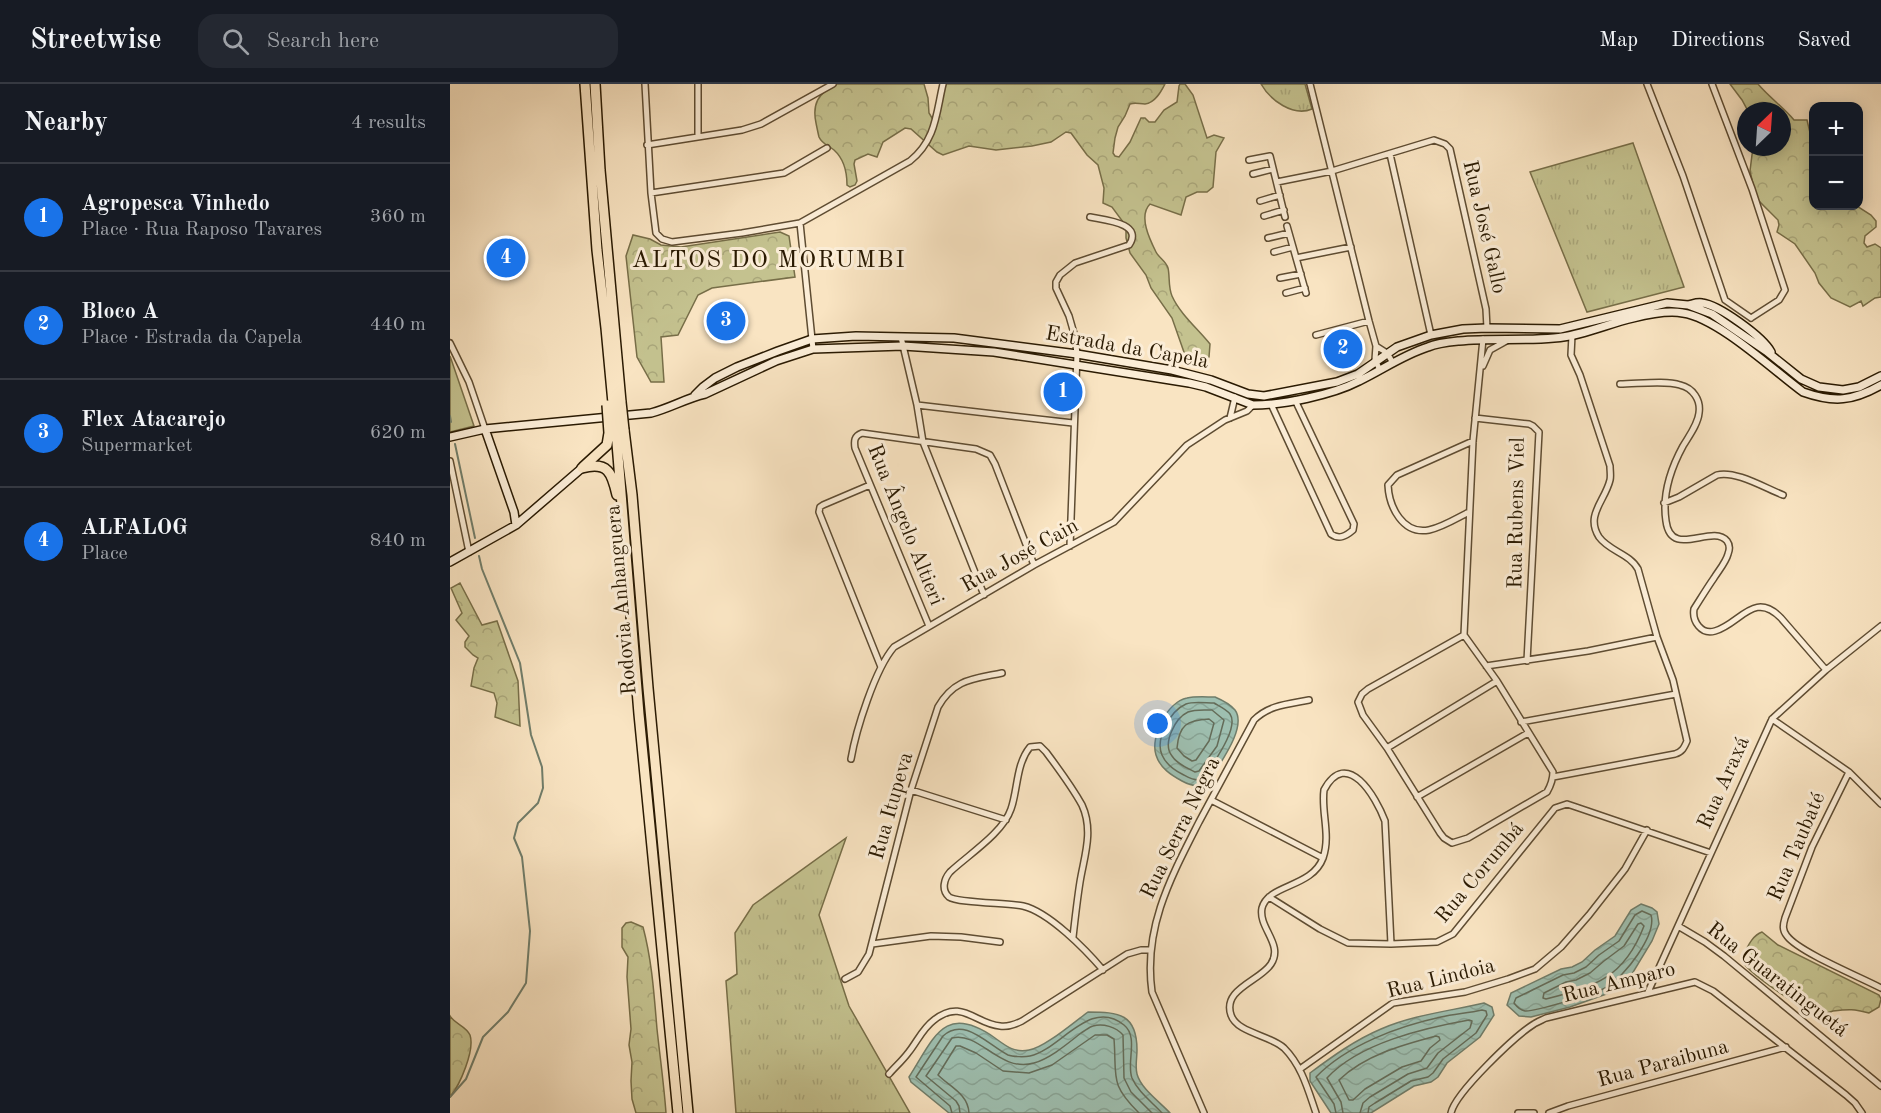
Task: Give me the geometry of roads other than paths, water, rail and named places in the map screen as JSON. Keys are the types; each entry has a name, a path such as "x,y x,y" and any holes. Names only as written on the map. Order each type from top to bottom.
{"highway":[{"name":"Rodovia Anhanguera","path":"585,84 597,250 614,404"},
{"name":"Rodovia Anhanguera","path":"595,84 616,431 639,714 678,1113"},
{"path":"582,468 607,445 616,431 614,404"},
{"name":"Rodovia Anhanguera","path":"616,431 632,495 688,1113"},
{"path":"582,468 599,465 608,470 613,480 624,524"}],"main road":[{"name":"Estrada da Capela","path":"694,396 715,378 737,367 812,339 856,336 954,338 1077,354 1172,369 1242,392 1264,396 1337,382 1358,374 1375,360 1397,347 1431,335 1463,329 1560,329 1667,303 1688,305 1712,314 1801,379 1819,387 1844,390 1859,387 1881,376"},
{"path":"1688,305 1705,303 1731,316 1770,349 1772,357"},
{"name":"Estrada da Capela","path":"450,437 485,429 651,413 719,388 776,361 813,349 903,346 994,352 1189,383 1253,405 1270,404 1339,390 1438,344 1483,339 1552,338 1572,335 1634,317 1664,312 1682,312 1712,324 1803,392 1817,397 1844,399 1857,397 1881,385"},
{"path":"1755,348 1762,349 1766,355 1756,356 1755,348"},
{"path":"485,429 514,512 516,525"},
{"path":"450,562 516,525 582,468"},
{"path":"514,512 523,513 534,510"}],"street":[{"path":"645,84 647,145 656,233 662,239 672,242 800,223 910,161 921,153 928,143 943,84"},
{"path":"698,84 698,136"},
{"path":"647,145 742,130 761,124 833,84"},
{"path":"1310,84 1376,346 1375,360 1380,370"},
{"path":"1647,84 1683,176 1725,300 1751,318"},
{"path":"1712,84 1752,189 1785,290 1779,300 1751,318"},
{"name":"Rua José Gallo","path":"1277,182 1332,171 1434,140 1445,144 1450,149 1486,309 1487,328"},
{"path":"651,193 784,174 827,148"},
{"path":"1390,154 1431,335"},
{"path":"1249,160 1270,156 1285,217"},
{"path":"1252,174 1273,169"},
{"path":"1260,201 1280,195"},
{"path":"1264,216 1284,210"},
{"path":"1070,546 1077,354 1069,316 1056,288 1056,282 1060,275 1075,263 1124,248 1132,240 1131,230 1123,225 1090,217"},
{"path":"800,223 813,349"},
{"path":"1286,293 1306,290 1287,226"},
{"path":"1268,238 1289,233"},
{"path":"1274,252 1293,247"},
{"path":"1296,258 1351,247"},
{"path":"1280,278 1301,274"},
{"path":"1710,306 1725,300"},
{"path":"1750,332 1751,318"},
{"path":"1316,335 1369,321"},
{"path":"1553,775 1680,753 1687,741 1673,680 1657,637 1635,564 1604,543 1595,530 1596,511 1611,477 1610,466 1571,355 1572,335"},
{"path":"902,337 923,442 984,595"},
{"path":"1464,635 1368,689 1360,697 1359,707 1362,715 1387,748 1440,833 1452,843 1468,838 1547,792 1552,784 1553,775 1497,681 1464,635 1473,441 1483,339"},
{"path":"1479,379 1490,350 1510,339"},
{"path":"450,343 469,382 485,429"},
{"path":"1376,346 1387,353 1393,363"},
{"path":"1620,384 1682,385 1694,394 1698,401 1699,416 1681,449 1670,476 1664,503 1669,532 1676,538 1684,540 1719,536 1726,540 1729,546 1728,556 1694,609 1694,619 1700,628 1705,631 1716,631 1751,609 1767,608 1781,618 1826,670"},
{"path":"1230,418 1234,398 1242,392"},
{"path":"1270,404 1331,534 1341,538 1353,530 1354,524 1295,400"},
{"path":"917,405 1073,423"},
{"name":"Rua José Cain","path":"851,759 856,736 881,667 894,647 1034,565 1114,522 1188,445 1253,405"},
{"path":"1232,409 1239,415"},
{"name":"Rua Rubens Viel","path":"1475,418 1529,424 1539,432 1527,661"},
{"name":"Rua Ângelo Altieri","path":"923,442 862,434 857,435 854,442 929,626"},
{"path":"1470,512 1430,530 1421,530 1400,519 1395,511 1388,486 1397,475 1473,441"},
{"path":"923,442 976,449 990,455 1034,565"},
{"path":"450,460 469,552"},
{"path":"1664,503 1724,473 1736,475 1783,495"},
{"path":"870,485 823,505 819,512 881,667"},
{"name":"Rua Araxá","path":"1648,992 1772,719 1826,670 1881,626"},
{"path":"1486,666 1527,661 1657,637"},
{"name":"Rua Itupeva","path":"845,979 858,972 863,966 872,944 911,790 938,707 952,688 965,681 1002,673"},
{"path":"1387,748 1497,681"},
{"path":"1521,722 1677,694"},
{"name":"Rua Serra Negra","path":"1204,1113 1152,992 1149,973 1150,950 1158,909 1179,861 1254,720 1270,707 1309,700"},
{"path":"1772,719 1849,771 1881,804"},
{"path":"1417,797 1528,733"},
{"path":"1073,938 1088,830 1082,806 1052,760 1040,746 1030,747 1024,755 1011,809 1006,820 991,837 950,872 944,881 944,888 946,894 955,900 1033,909 1073,938 1102,970"},
{"name":"Rua Taubaté","path":"1849,771 1812,847 1783,928 1787,936 1801,948 1881,988"},
{"path":"1316,1113 1300,1069 1283,1048 1240,1026 1231,1015 1230,1008 1235,994 1273,962 1275,948 1262,917 1262,910 1269,897 1314,873 1323,858 1327,838 1324,790 1333,777 1340,774 1355,774 1362,781 1381,810 1385,821 1391,944"},
{"path":"911,790 1006,820"},
{"path":"1211,800 1323,858"},
{"name":"Rua Corumbá","path":"1269,897 1348,943 1437,942 1453,934 1534,833 1558,807 1567,804 1711,853"},
{"name":"Rua Lindoia","path":"1300,1069 1393,1003 1465,992 1535,969 1561,947 1589,915 1625,869 1647,830"},
{"name":"Rua Guaratinguetá","path":"1678,926 1724,956 1881,1086"},
{"path":"872,944 931,936 1000,942"},
{"path":"889,1074 909,1052 926,1027 945,1013 968,1013 1000,1027 1013,1025 1127,954 1150,950"},
{"name":"Rua Amparo","path":"1451,1113 1455,1102 1481,1072 1534,1024 1546,1018 1695,982 1703,985 1786,1047 1846,1095 1862,1113"},
{"name":"Rua Paraibuna","path":"1549,1113 1786,1047"},
{"path":"1518,1113 1534,1113"}],"water":[{"path":"1193,697 1215,697 1235,710 1238,727 1235,737 1208,783 1198,786 1185,783 1166,771 1160,764 1155,748 1158,730 1167,713 1180,701"},
{"path":"1641,904 1657,912 1659,924 1652,941 1632,974 1609,993 1570,1007 1531,1017 1519,1016 1507,1005 1511,993 1561,969 1582,962 1615,936 1631,910"},
{"path":"1484,1003 1492,1007 1494,1015 1480,1037 1447,1063 1438,1077 1431,1082 1414,1086 1371,1113 1331,1113 1310,1081 1310,1073 1371,1033 1419,1017"},
{"path":"1088,1012 1109,1013 1124,1017 1130,1022 1136,1038 1136,1068 1139,1080 1170,1113 949,1113 911,1082 909,1077 934,1038 942,1029 952,1024 964,1023 978,1028 1010,1048 1024,1051 1043,1045"}],"waterway":[{"path":"450,416 451,422"},
{"path":"455,444 475,538"},
{"path":"450,1097 466,1079 483,1037 508,1012 526,983 530,931 522,857 514,838 518,823 538,803 543,788 542,767 531,735 520,663 482,569 479,556"}],"place":[{"name":"ALFALOG","path":"506,258"},
{"name":"Flex Atacarejo","path":"726,321"},
{"name":"Bloco A","path":"1343,349"},
{"name":"Agropesca Vinhedo","path":"1063,392"}],"district":[{"name":"ALTOS DO MORUMBI","path":"769,261"}]}
